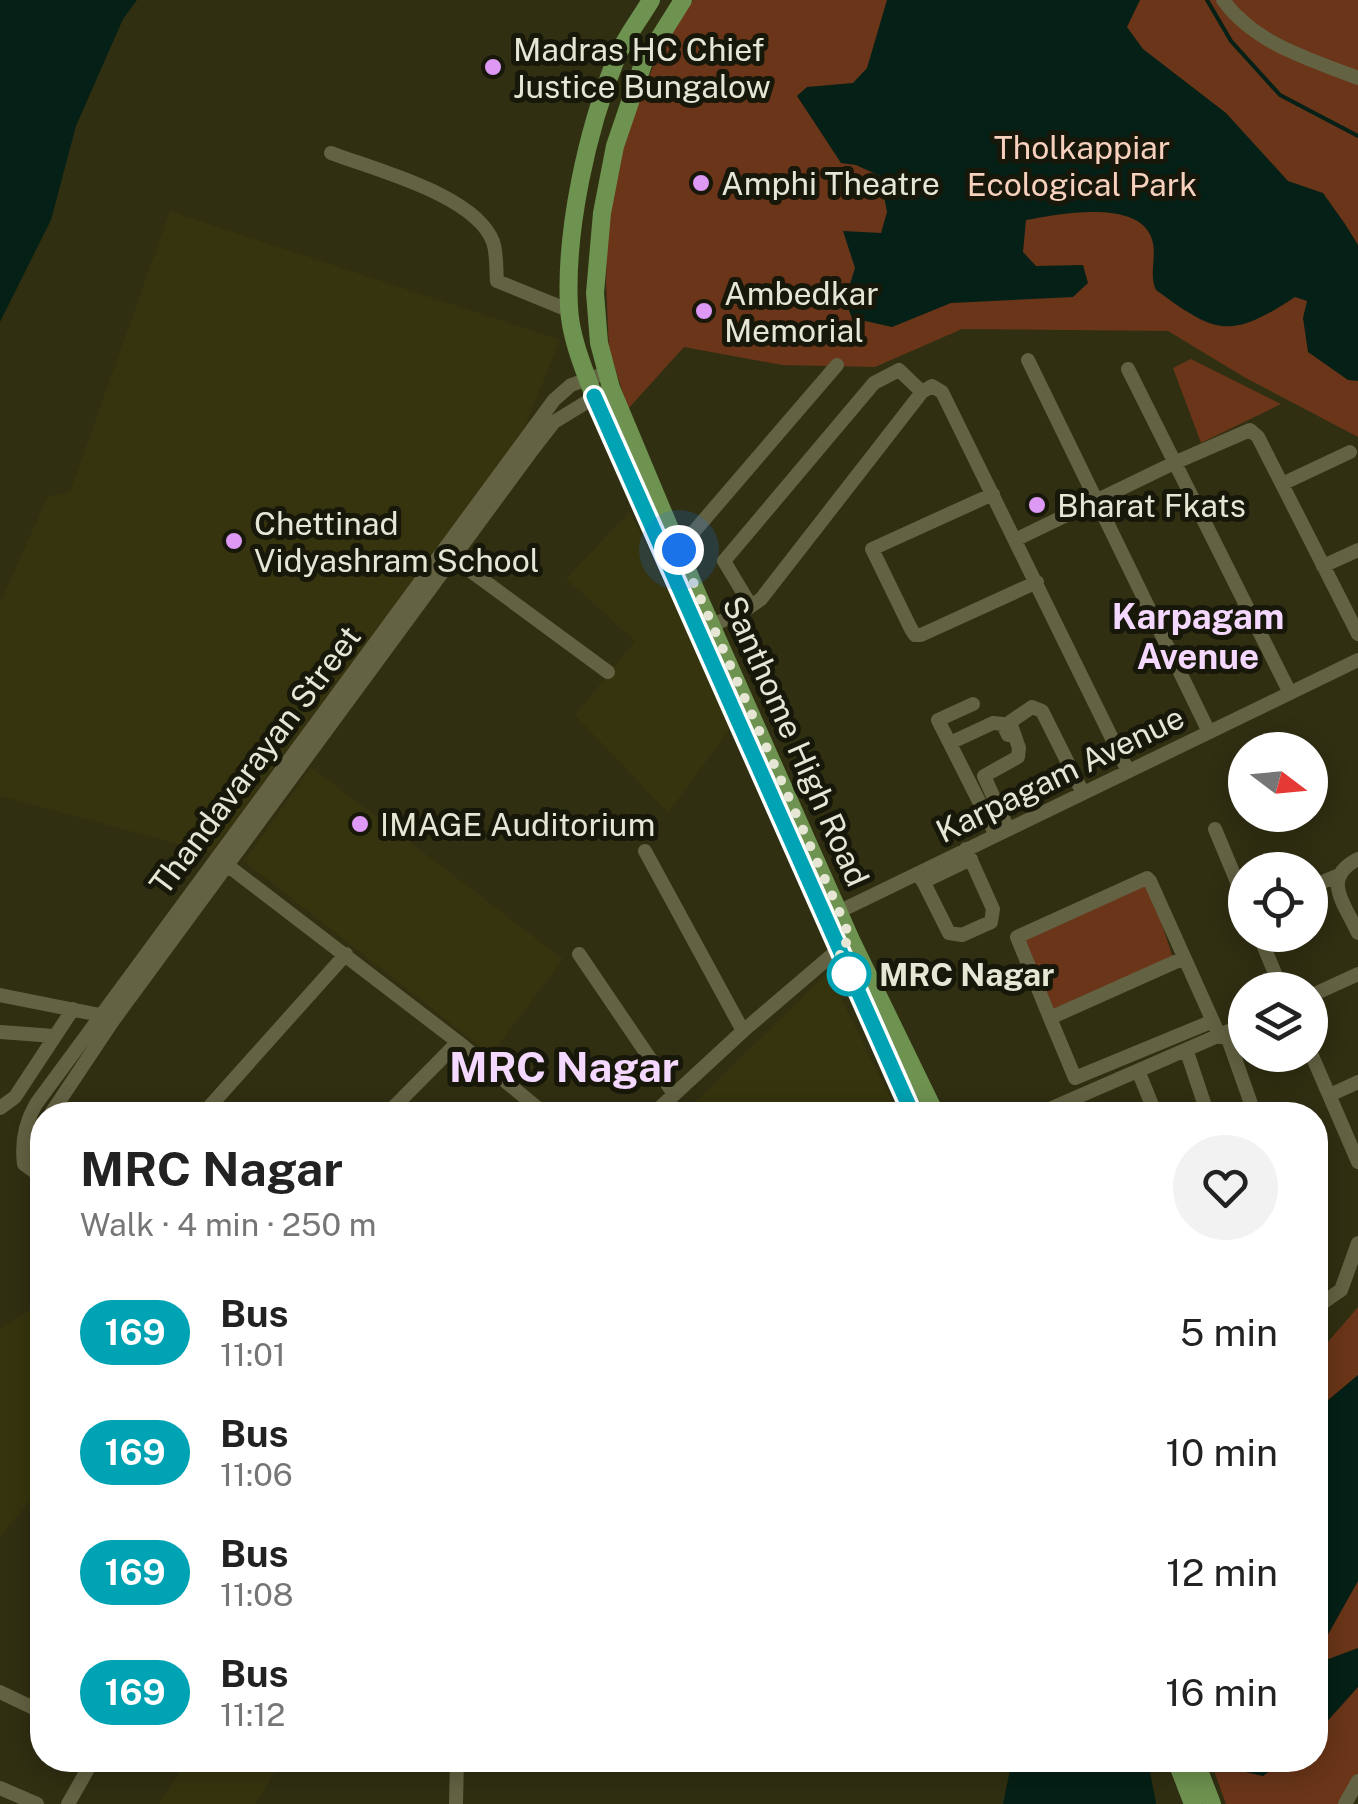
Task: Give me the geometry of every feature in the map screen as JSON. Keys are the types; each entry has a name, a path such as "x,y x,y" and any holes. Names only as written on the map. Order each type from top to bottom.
{"main road":[{"path":"600,384 568,310 576,215 595,118 617,56 651,0"},
{"path":"600,384 595,293 602,213 615,146 642,64 683,0"},
{"name":"Santhome High Road","path":"600,384 712,625 908,1102"},
{"name":"Santhome High Road","path":"600,384 832,915"},
{"name":"Santhome High Road","path":"844,944 929,1102"},
{"path":"1181,1772 1193,1804"},
{"path":"1200,1772 1212,1804"}],"street":[{"path":"1223,0 1237,20 1282,49 1358,78"},
{"path":"331,153 450,198 471,214 493,240 497,281 568,310"},
{"path":"1028,360 1209,732"},
{"path":"679,550 837,365"},
{"path":"1128,369 1290,693"},
{"path":"751,606 724,561 874,383 898,370 922,392"},
{"name":"Thandavarayan Street","path":"358,677 554,422 600,384"},
{"name":"Thandavarayan Street","path":"41,1102 358,677 554,400 571,385 600,384"},
{"path":"712,625 761,600 922,392 932,386 942,392 994,494 1128,772"},
{"path":"1016,539 1174,462 1250,430 1258,436 1358,634"},
{"path":"1282,484 1350,452"},
{"path":"994,494 872,549 916,635 1036,582"},
{"path":"1323,566 1358,550"},
{"path":"453,558 608,672"},
{"name":"Karpagam Avenue","path":"832,915 969,854 1002,832 1358,660"},
{"path":"973,704 938,720 965,775 1002,832"},
{"path":"1002,832 984,776 1018,757 1010,722 1032,707 1042,710 1083,793"},
{"path":"950,743 994,723 1002,724 1014,746 1012,753 965,775"},
{"path":"1215,829 1228,860"},
{"path":"645,851 742,1030"},
{"path":"921,877 949,933 962,935 991,922 993,909 969,854"},
{"path":"1328,880 1341,867 1358,859"},
{"path":"220,864 346,954 530,1102"},
{"path":"1336,876 1358,933"},
{"path":"1212,1021 1075,1078 1018,934 1148,878 1212,1021 1223,1035 1250,1102"},
{"path":"666,1102 742,1030 844,944"},
{"path":"214,1102 346,954"},
{"path":"579,954 674,1094"},
{"path":"1050,1018 1184,958"},
{"path":"1328,988 1358,974"},
{"path":"0,995 106,1019"},
{"path":"30,1168 24,1164 22,1148 27,1120 1,1108 15,1097 73,1009"},
{"name":"Thandavarayan Street","path":"58,1102 106,1019"},
{"path":"0,1032 54,1036"},
{"path":"1068,1102 1228,1032"},
{"path":"399,1102 458,1042"},
{"path":"1187,1052 1204,1102"},
{"path":"1320,1072 1358,1162"},
{"path":"1139,1073 1151,1102"},
{"path":"1330,1095 1358,1082"},
{"name":"Thandavarayan Street","path":"27,1120 30,1116"},
{"path":"1328,1299 1341,1290 1358,1243"},
{"path":"0,1692 30,1706"},
{"path":"68,1804 86,1772"},
{"path":"456,1804 457,1772"},
{"path":"1345,1804 1358,1781"},
{"path":"0,1788 37,1804"}],"shaded area":[{"path":"0,0 137,0 123,19 76,126 51,220 0,322"},
{"path":"887,0 1140,0 1127,27 1143,49 1226,113 1288,181 1323,193 1358,245 1358,381 1348,380 1308,352 1303,318 1307,301 1295,297 1254,320 1224,326 1209,323 1177,305 1156,290 1153,243 1146,229 1134,219 1118,214 1078,213 1026,220 1023,252 1036,266 1083,265 1088,283 1073,297 951,303 892,327 852,318 845,300 855,268 843,231 881,233 887,212 880,176 841,163 797,96 807,87 853,83 867,68"},
{"name":"Chettinad Vidyashram School","path":"170,211 560,340 524,429 211,853 0,796 0,603 48,496 70,492"},
{"path":"630,511 732,726 668,813 575,715 635,641 566,579"},
{"path":"311,767 563,959 491,1055 244,861"},
{"path":"828,972 893,1102 695,1102"},
{"path":"30,1310 30,1501 0,1537 0,1328"},
{"path":"1358,1375 1358,1581 1328,1635 1328,1400"},
{"path":"1358,1648 1358,1687 1328,1720 1328,1659"},
{"path":"179,1772 275,1772 255,1804 159,1804"},
{"path":"1010,1772 1150,1772 1156,1804 1003,1804"}],"green space":[{"name":"Tholkappiar Ecological Park","path":"693,0 1358,0 1358,437 1244,377 1168,331 962,329 875,367 782,365 684,347 628,409 609,349 608,220 624,142 654,64"},
{"path":"1191,359 1281,404 1201,443 1173,368"},
{"path":"1147,879 1175,964 1050,1014 1022,935"},
{"path":"1358,1307 1358,1774 1340,1804 1226,1804 1214,1772 1328,1772 1328,1342"}],"waterway":[{"path":"1207,0 1231,41 1280,95 1358,136"}],"bus line":[{"name":"169","path":"594,396 907,1102"}],"place":[{"name":"Madras HC Chief Justice Bungalow","path":"493,67"},
{"name":"Amphi Theatre","path":"701,183"},
{"name":"Ambedkar Memorial","path":"704,311"},
{"name":"Bharat Fkats","path":"1037,505"},
{"name":"Chettinad Vidyashram School","path":"234,541"},
{"name":"IMAGE Auditorium","path":"360,824"},
{"name":"MRC Nagar","path":"849,974"}],"district":[{"name":"Karpagam Avenue","path":"1198,636"},
{"name":"MRC Nagar","path":"564,1066"}],"route":[{"path":"679,550 851,940 837,948 851,979 849,974"}]}
